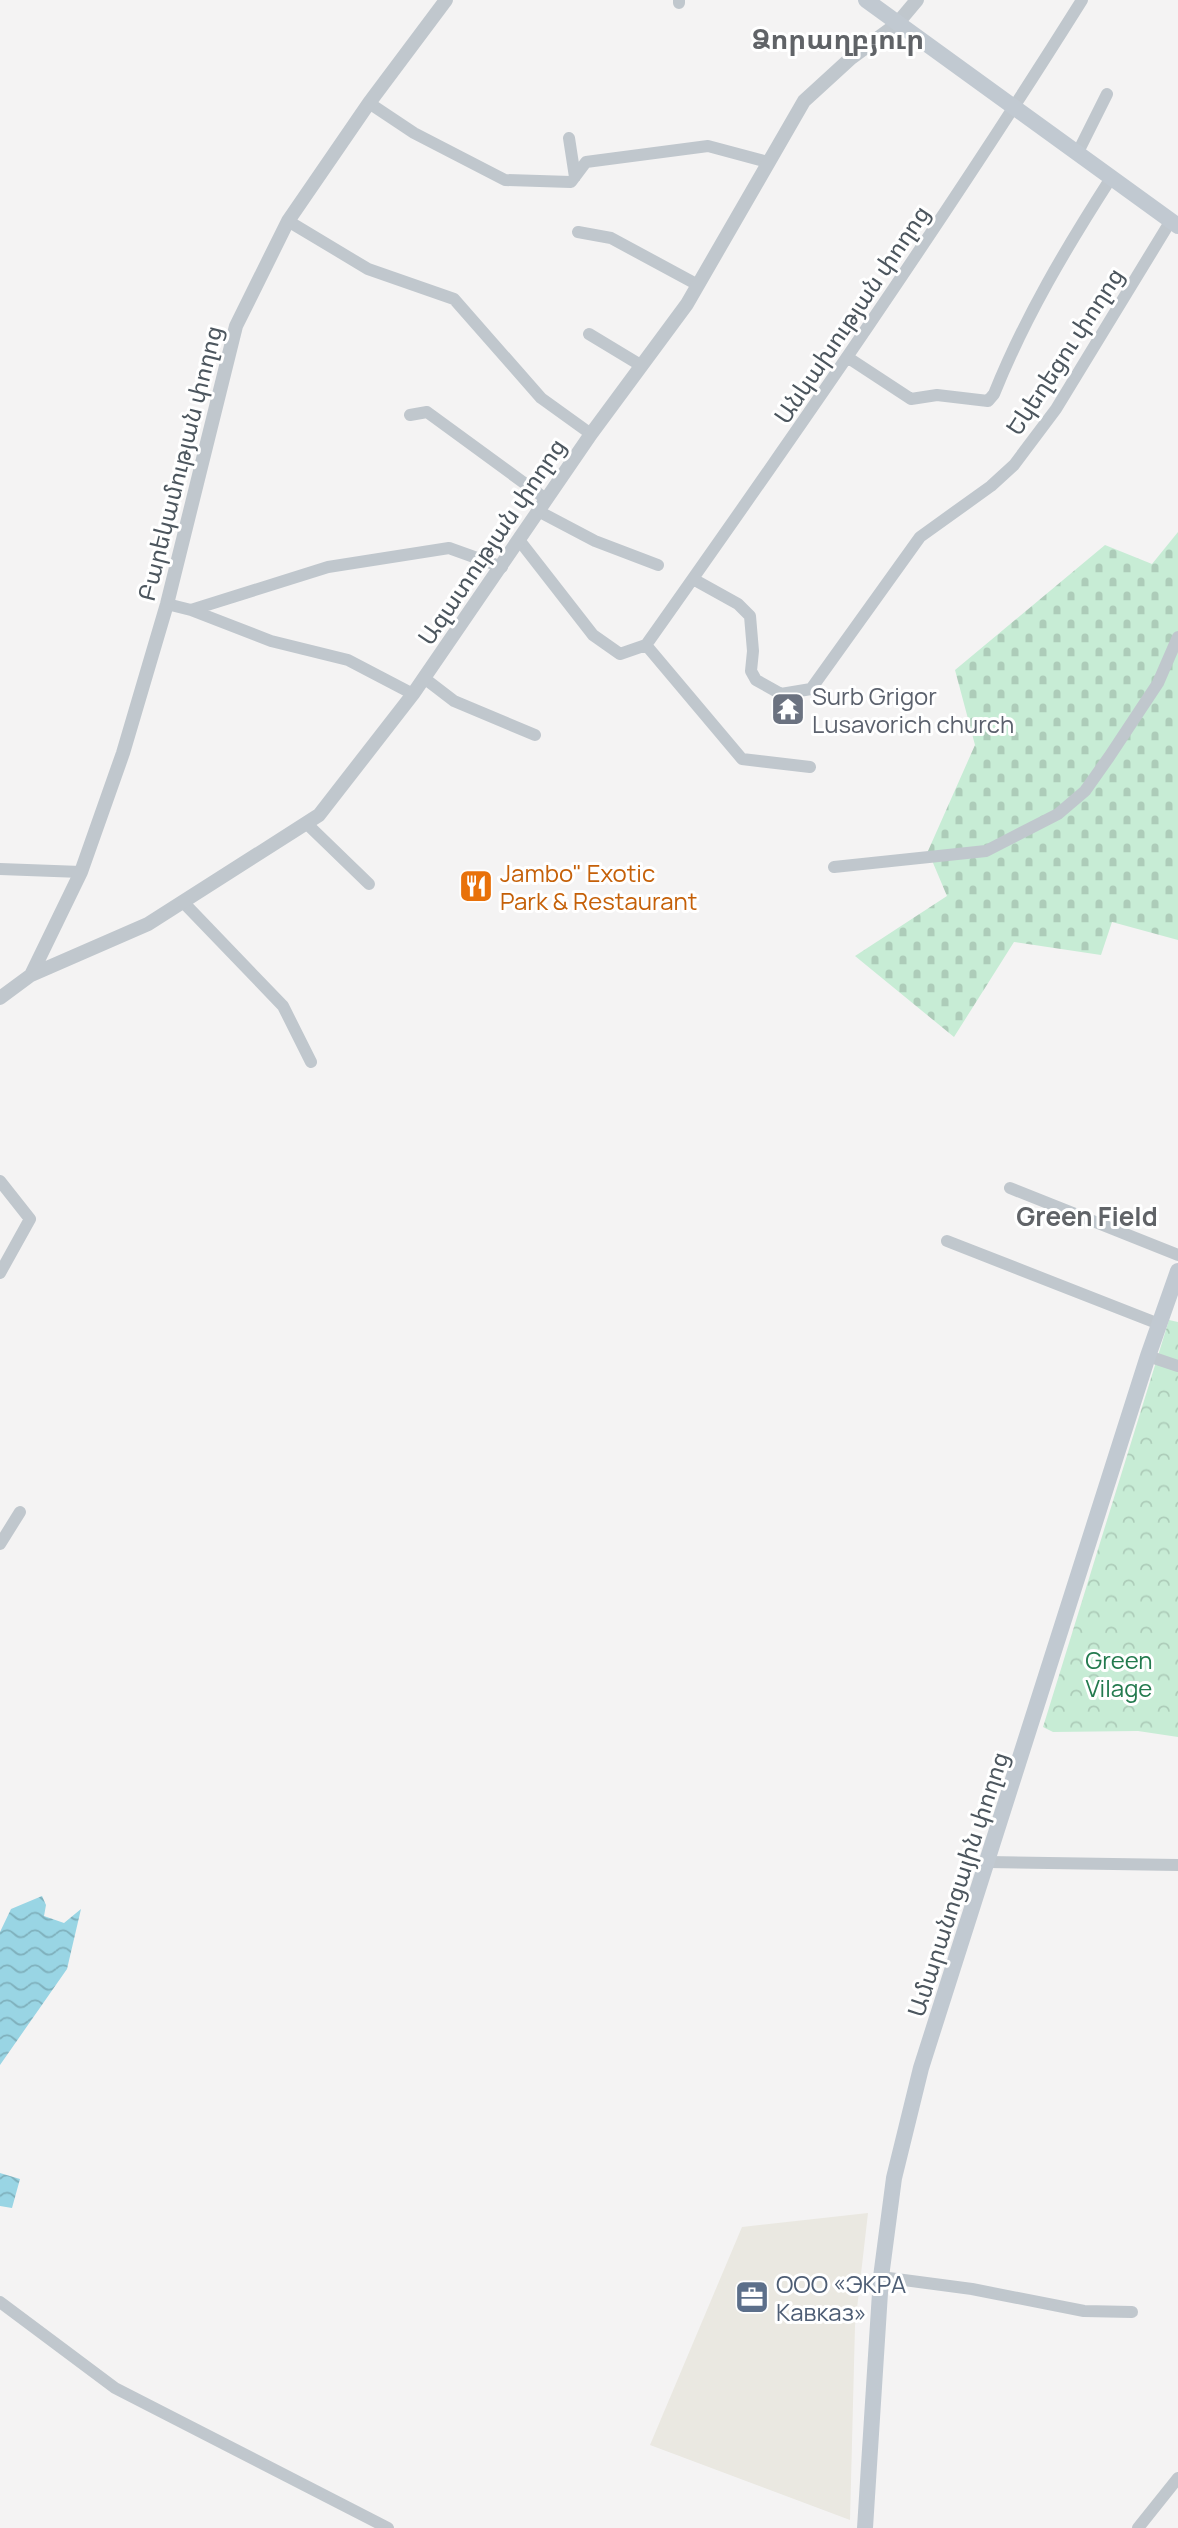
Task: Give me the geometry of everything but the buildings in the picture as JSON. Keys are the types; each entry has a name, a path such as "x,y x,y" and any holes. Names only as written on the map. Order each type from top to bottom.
{"main road":[{"path":"866,0 1174,224"},
{"name":"Ամարանոցային փողոց","path":"865,2528 881,2277 894,2178 921,2068 1148,1356 1167,1315 1178,1271"}],"street":[{"name":"Բարեկամության փողոց","path":"31,975 81,872 123,753 167,604 236,326 289,221 369,103 446,0"},
{"name":"Ազատության փողոց","path":"0,998 31,975 148,924 318,815 413,694 591,434 698,285 804,101 851,58 896,24 917,0"},
{"name":"Անկախության փողոց","path":"646,645 847,357 1014,108 1082,0"},
{"path":"1077,154 1107,94"},
{"path":"369,103 414,133 505,180 571,182 586,162 708,146 768,162"},
{"path":"569,138 575,177"},
{"path":"847,357 911,399 937,395 988,401 994,394 1032,307 1063,251 1111,178"},
{"path":"289,221 368,270 454,299 541,398 591,434"},
{"name":"Եկեղեցու փողոց","path":"693,579 738,604 750,616 754,651 751,671 756,681 781,694 811,689 919,537 991,486 1014,465 1056,409 1174,224"},
{"path":"578,232 611,238 698,285"},
{"path":"589,334 642,366"},
{"path":"410,415 427,412 542,505 595,541 658,565"},
{"path":"519,540 593,635 621,654 646,645 742,759 810,767"},
{"path":"191,610 328,568 449,548 502,567"},
{"path":"167,604 191,610 271,641 348,660 413,694"},
{"path":"834,867 986,851 1058,814 1086,791 1158,683 1178,637"},
{"path":"424,678 454,701 535,735"},
{"path":"306,823 369,884"},
{"path":"0,869 81,872"},
{"path":"183,902 283,1006 311,1062"},
{"path":"0,1181 30,1219 0,1273"},
{"path":"1010,1188 1178,1255"},
{"path":"947,1241 1167,1315"},
{"path":"1148,1356 1178,1366"},
{"path":"0,1544 20,1512"},
{"path":"988,1862 1178,1865"},
{"path":"881,2277 972,2289 1084,2311 1132,2312"},
{"path":"0,2302 115,2388 388,2528"},
{"path":"1138,2528 1178,2478"}],"shaded area":[{"path":"868,2213 855,2326 850,2520 650,2445 742,2227"}],"green space":[{"path":"1178,532 1178,940 1112,922 1101,955 1014,942 954,1037 855,956 947,896 928,851 975,745 955,670 1105,545 1152,564"},
{"name":"Green Vilage","path":"1169,1320 1178,1322 1178,1737 1138,1731 1053,1732 1043,1727"}],"water":[{"path":"42,1896 46,1905 44,1916 64,1923 81,1909 67,1969 0,2065 0,1932 11,1909"},
{"path":"0,2173 20,2179 12,2208 0,2206"}],"place":[{"name":"Surb Grigor Lusavorich church","path":"788,709"},
{"name":"Jambo\" Exotic Park & Restaurant","path":"476,886"},
{"name":"ООО «ЭКРА Кавказ»","path":"752,2297"}],"district":[{"name":"Ձորաղբյուր","path":"838,38"},
{"name":"Green Field","path":"1087,1216"}]}
